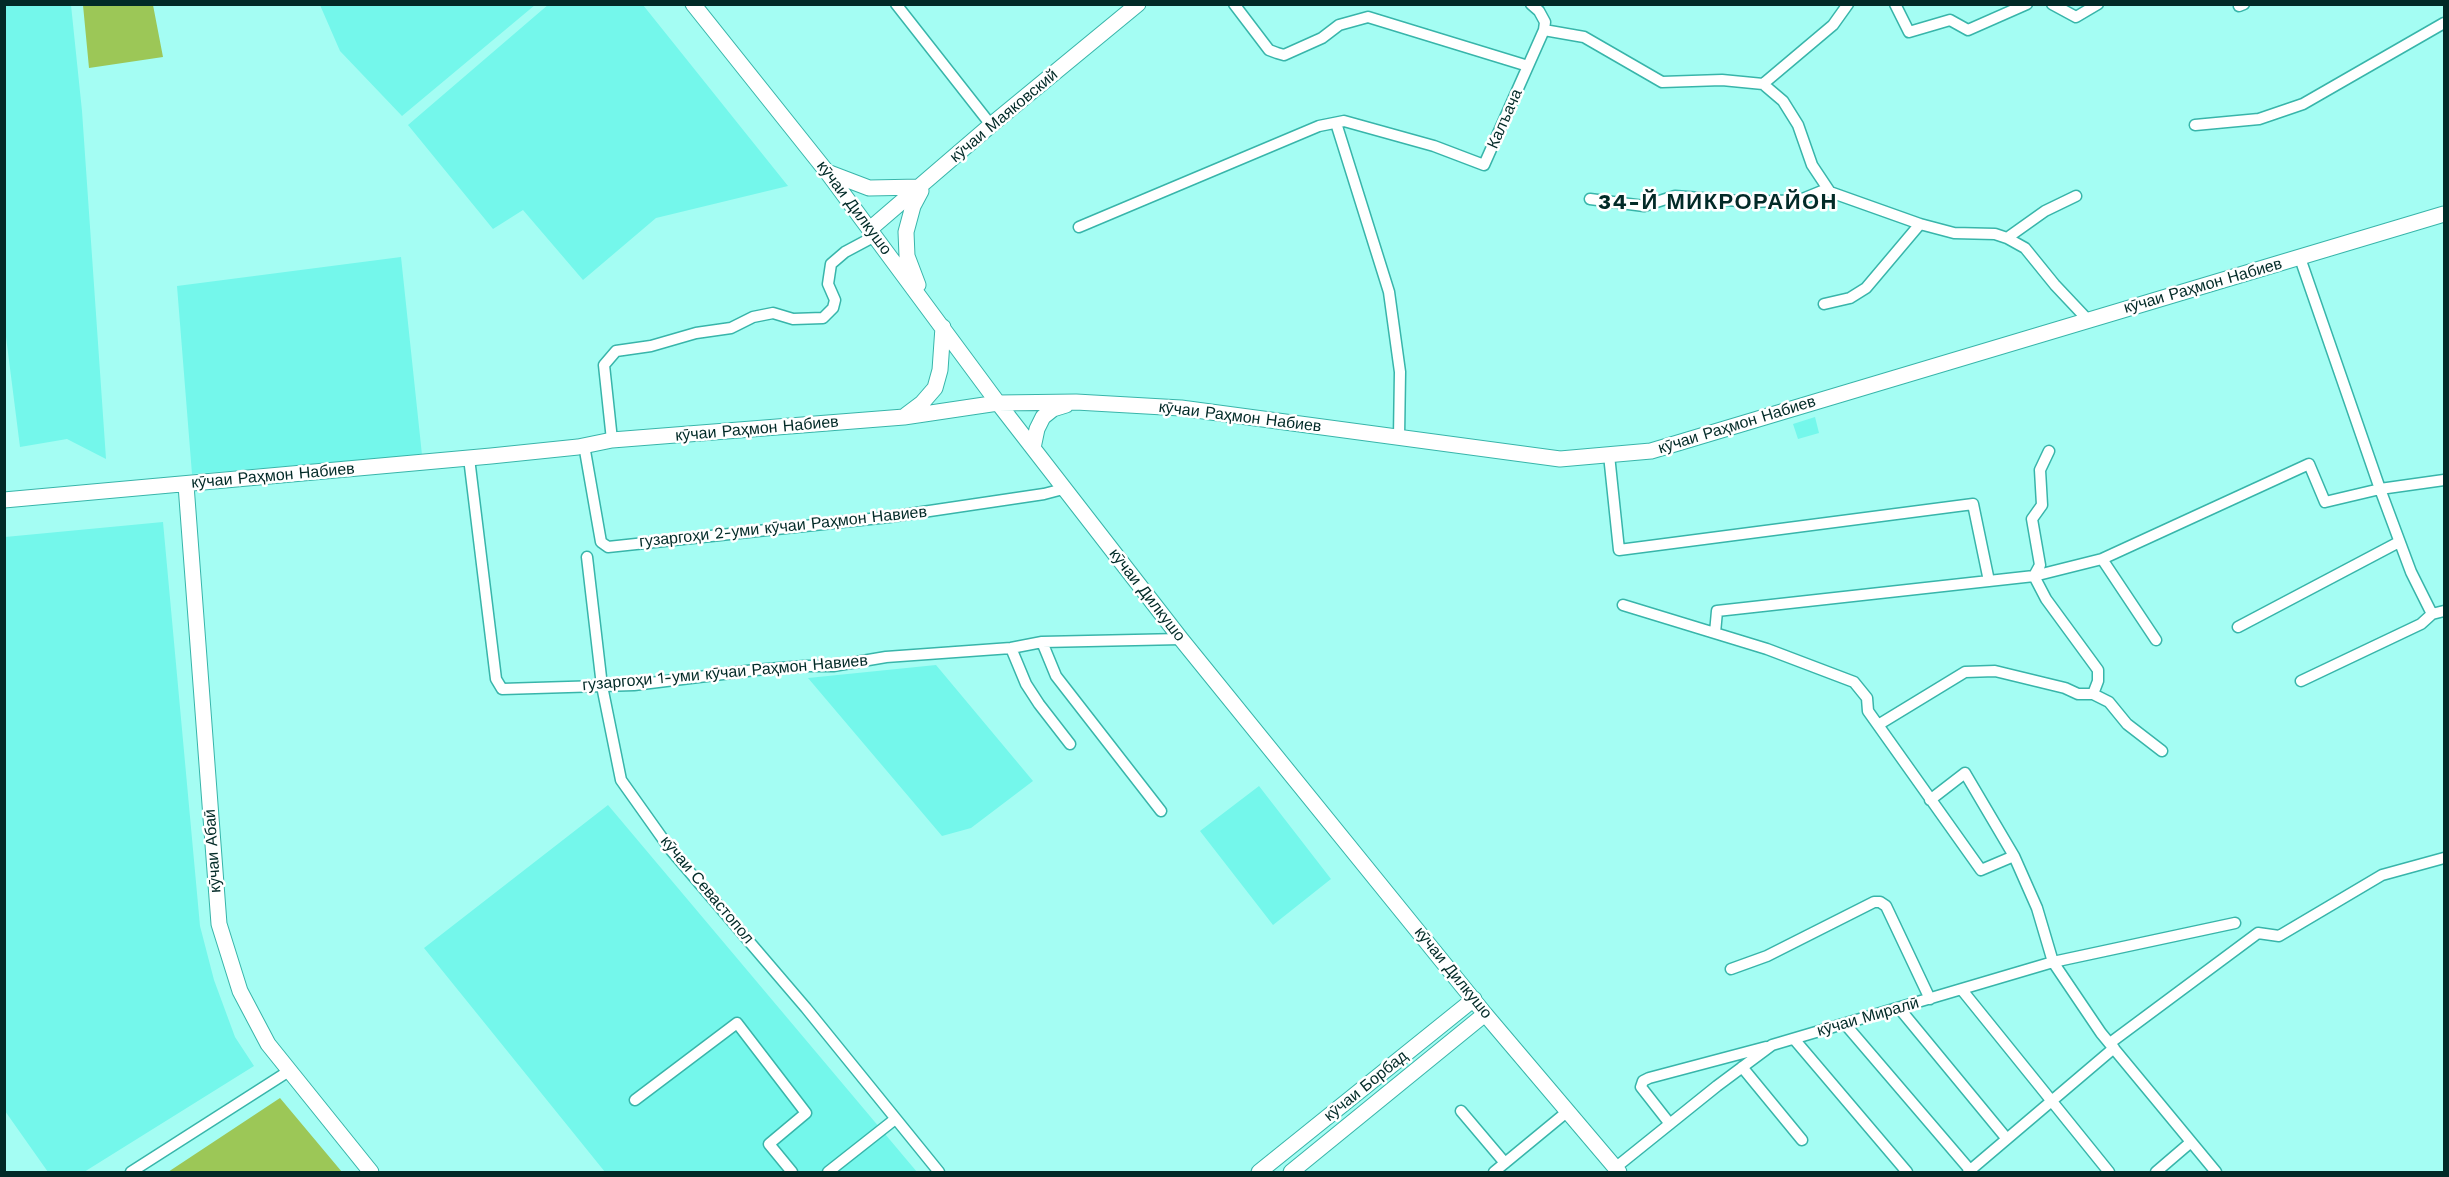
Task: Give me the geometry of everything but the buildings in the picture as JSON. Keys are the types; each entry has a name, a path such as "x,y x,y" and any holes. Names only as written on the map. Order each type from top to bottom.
{"main road":[{"name":"кӯчаи Дилкушо","path":"693,4 827,172 1063,489 1181,639 1485,1014 1617,1170"},
{"name":"кӯчаи Маяковский","path":"873,232 923,184 991,125 1138,4"},
{"path":"827,172 869,188 881,189 923,184"},
{"path":"923,184 913,206 906,232 907,256 924,302"},
{"name":"кӯчаи Раҳмон Набиев","path":"4,500 469,458 612,440 904,417 998,403 1076,402 1211,412 1560,459 1651,451 2445,214"},
{"path":"904,417 922,403 934,388 940,370 943,327"},
{"path":"1033,448 1037,429 1043,417 1053,409 1076,402"},
{"name":"кӯчаи Абаӣ","path":"186,484 219,924 240,991 268,1044 371,1173"},
{"name":"кӯчаи Борбад","path":"1259,1173 1474,999"},
{"name":"кӯчаи Борбад","path":"1290,1173 1485,1014"}],"street":[{"path":"896,4 991,125"},
{"path":"1234,4 1269,50 1284,55 1322,38 1339,25 1368,17 1528,66"},
{"path":"1531,4 1539,11 1545,22 1544,30 1584,37 1662,82 1722,80 1763,84 1783,101 1798,124 1812,165 1830,192 1920,224 1954,233 1995,234 2007,238 2025,248 2088,320"},
{"path":"1763,84 1833,25 1848,4"},
{"path":"1895,4 1909,32 1950,20 1968,30 2027,4"},
{"path":"2052,4 2076,17 2098,4"},
{"path":"2195,125 2259,119 2303,104 2445,23"},
{"name":"Калъача","path":"1079,227 1319,126 1344,121 1434,146 1484,165 1544,30"},
{"path":"1335,123 1389,292 1400,372 1399,437"},
{"path":"1590,199 1644,206 1675,196 1752,202 1800,200 1827,189"},
{"path":"2007,238 2045,211 2076,196"},
{"path":"1824,304 1850,298 1866,288 1920,224"},
{"path":"612,440 604,364 616,351 651,346 696,333 732,328 753,317 773,313 793,320 823,318 833,308 835,300 828,284 831,264 873,232"},
{"path":"2300,258 2399,542 2432,614"},
{"name":"гузаргоҳи 2-уми кӯчаи Раҳмон Навиев","path":"584,445 601,542 608,547 889,517 1044,494 1063,489"},
{"path":"2034,576 2040,565 2032,519 2042,505 2040,470 2049,452"},
{"path":"1609,455 1619,549 1973,504 1989,581"},
{"name":"гузаргоҳи 1-уми кӯчаи Раҳмон Навиев","path":"469,458 496,679 502,689 602,686 806,666 833,666 886,657 1011,648 1042,642 1181,639"},
{"path":"1715,633 1717,611 2034,576 2102,559 2308,464 2325,502 2380,489 2445,480"},
{"path":"2238,627 2399,542"},
{"name":"кӯчаи Севастопол","path":"587,557 602,686 621,780 670,849 806,1008 939,1173"},
{"path":"2102,559 2156,640"},
{"path":"2034,576 2046,599 2098,670 2098,681 2093,694"},
{"path":"1623,605 1767,649 1854,682 1867,698 1868,711 1981,870 2014,856"},
{"path":"2301,681 2421,624 2432,614 2445,611"},
{"path":"1042,642 1056,676 1161,811"},
{"path":"1011,648 1032,694 1070,744"},
{"path":"1878,725 1965,672 1995,671 2065,688 2078,694 2093,694 2109,702 2127,724 2162,751"},
{"path":"1930,800 1965,773 2014,856 2037,908 2053,962 2112,1046 2216,1173"},
{"path":"1845,1024 1969,1171 2052,1101 2112,1046 2258,933 2279,936 2382,875 2445,858"},
{"path":"1731,969 1767,956 1874,902 1880,902 1886,906 1930,999"},
{"name":"кӯчаи Миралӣ","path":"1617,1170 1670,1124 1772,1045 2053,962 2235,923"},
{"path":"1962,990 2109,1173"},
{"path":"1899,1008 2007,1139"},
{"path":"635,1100 737,1023 806,1113 769,1144 792,1173"},
{"path":"1794,1039 1907,1173"},
{"path":"1670,1124 1641,1087 1643,1081 1772,1045"},
{"path":"1742,1067 1802,1140"},
{"path":"131,1173 289,1071"},
{"path":"1461,1112 1505,1163"},
{"path":"1494,1173 1568,1112"},
{"path":"828,1173 894,1120"},
{"path":"2156,1173 2191,1142"}],"shaded area":[{"path":"549,4 643,5 788,186 656,218 583,280 523,210 493,229 408,125"},
{"path":"4,5 71,5 82,111 106,459 67,439 20,447 4,321"},
{"path":"320,5 535,5 402,116 340,51"},
{"path":"401,257 422,455 192,474 177,286"},
{"path":"1815,417 1819,433 1798,439 1793,424"},
{"path":"163,522 200,926 214,980 235,1037 254,1066 84,1172 48,1172 5,1111 5,537"},
{"path":"936,665 1033,781 971,828 942,836 808,678"},
{"path":"1259,786 1331,879 1273,925 1200,831"},
{"path":"608,805 917,1172 605,1172 424,948"}],"green space":[{"path":"83,5 153,5 163,57 89,68"},
{"path":"280,1098 342,1172 168,1172"}],"district":[{"name":"34-Й МИКРОРАЙОН","path":"1718,203"}]}
